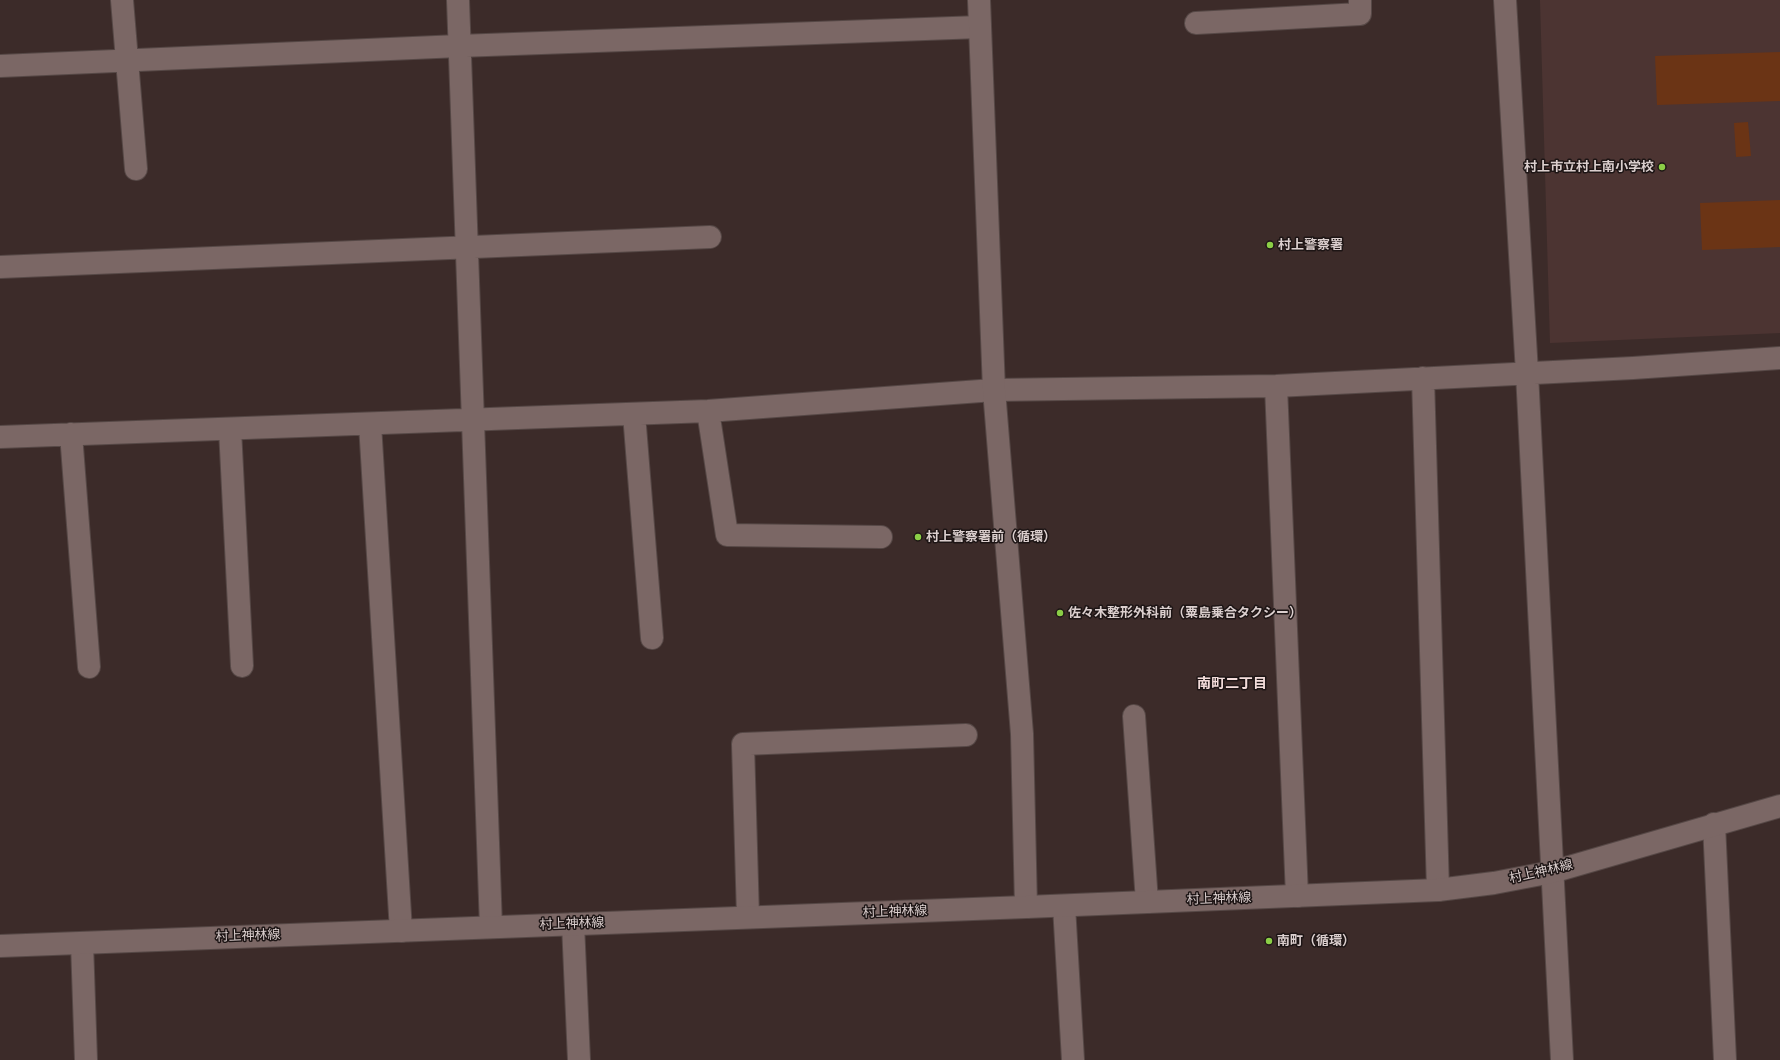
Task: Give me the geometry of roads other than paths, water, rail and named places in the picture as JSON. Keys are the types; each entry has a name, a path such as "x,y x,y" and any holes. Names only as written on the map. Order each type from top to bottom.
{"street":[{"path":"122,0 136,169"},
{"path":"458,0 491,927"},
{"path":"979,0 994,390 1022,734 1026,907"},
{"path":"1196,23 1360,14 1360,0"},
{"path":"1505,0 1527,373 1562,1060"},
{"path":"0,66 459,46 980,27"},
{"path":"0,267 710,237"},
{"path":"0,437 708,411 994,390 1276,386 1527,373 1780,363"},
{"path":"1423,378 1438,890"},
{"path":"1276,386 1297,896"},
{"path":"708,411 728,535 881,537"},
{"path":"634,414 652,638"},
{"path":"370,424 402,931"},
{"path":"230,429 242,666"},
{"path":"71,434 89,667"},
{"path":"1134,716 1147,902"},
{"path":"748,918 743,744 966,735"},
{"name":"村上神林線","path":"0,946 1064,906 1438,890 1494,883 1552,872 1780,806"},
{"path":"1714,824 1725,1060"},
{"path":"1064,906 1073,1060"},
{"path":"573,924 579,1060"},
{"path":"82,943 86,1060"}],"place":[{"name":"村上市立村上南小学校","path":"1662,167"},
{"name":"村上警察署","path":"1270,245"},
{"name":"村上警察署前（循環）","path":"918,537"},
{"name":"佐々木整形外科前（粟島乗合タクシー）","path":"1060,613"},
{"name":"南町（循環）","path":"1269,941"}],"district":[{"name":"南町二丁目","path":"1232,684"}]}
